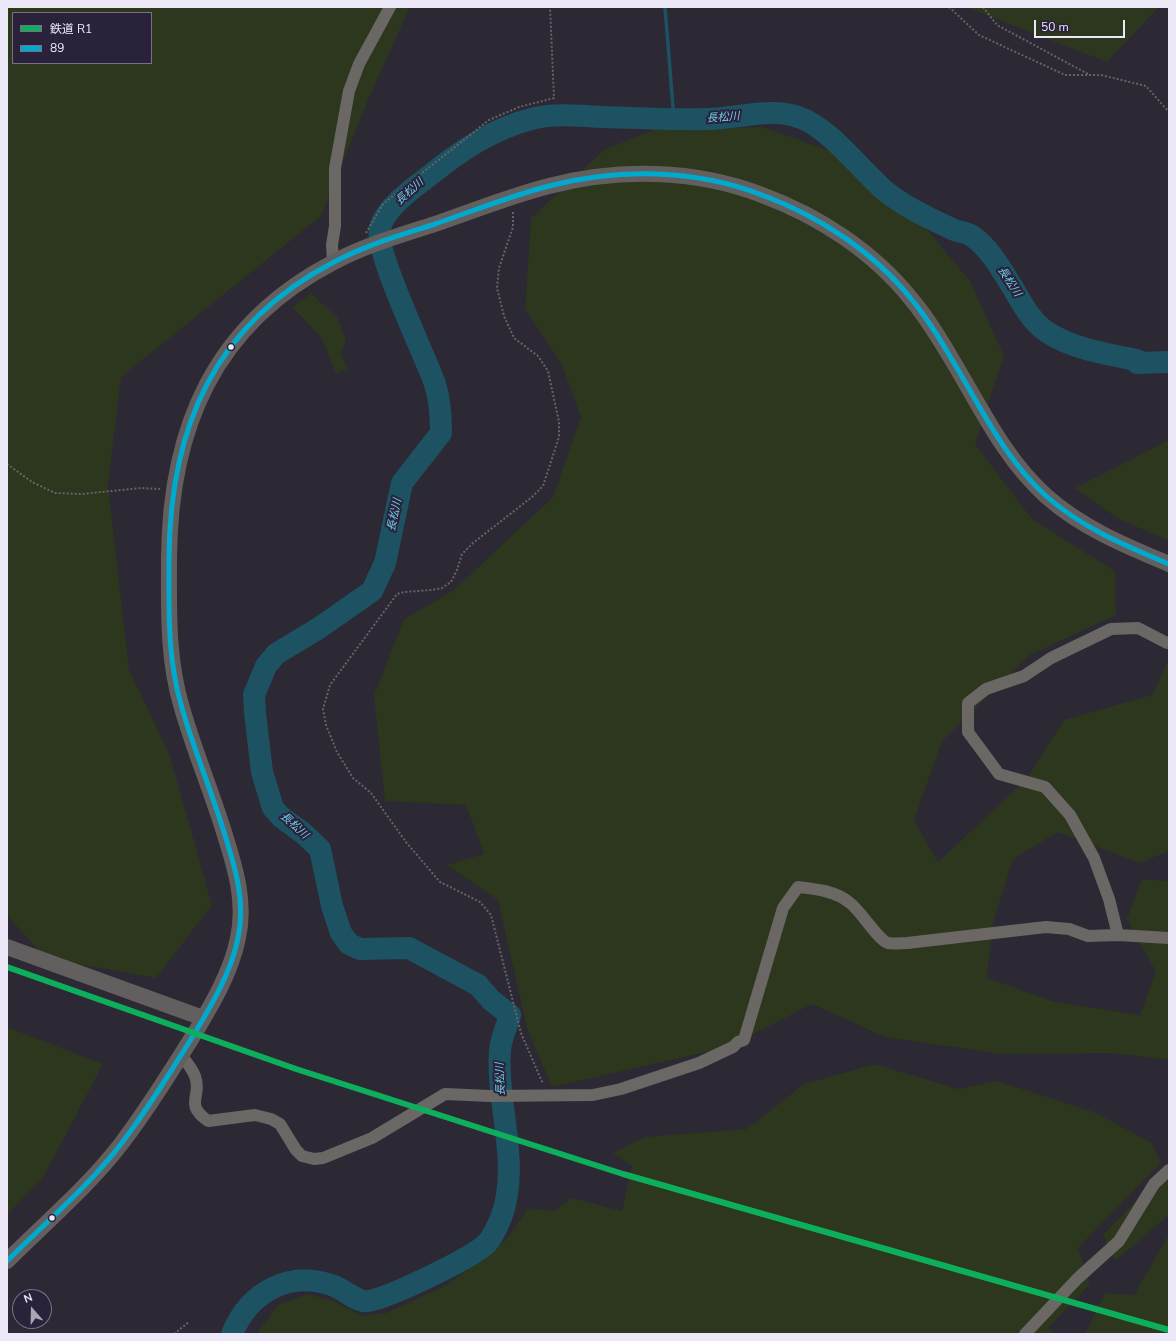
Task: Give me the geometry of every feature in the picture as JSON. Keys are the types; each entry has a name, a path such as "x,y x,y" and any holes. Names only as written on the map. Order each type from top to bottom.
{"main road":[{"path":"7,1261 103,1166 122,1143 181,1055 232,964 240,932 241,904 238,877 214,801 189,732 173,673 168,630 169,540 174,490 185,433 194,409 213,373 228,351 247,326 281,296 332,262 359,250 410,232 549,186 586,178 642,173 677,176 718,181 760,194 796,209 824,224 847,239 910,297 929,322 1008,455 1047,496 1088,527 1127,547 1169,564"},
{"path":"7,947 203,1018"}],"street":[{"path":"332,262 335,168 349,91 359,64 389,8"},
{"path":"1118,935 1109,899 1094,858 1070,815 1045,787 999,774 968,732 968,703 986,689 1024,676 1051,658 1111,629 1138,628 1167,643 1169,642"},
{"path":"181,1055 196,1077 195,1108 198,1114 208,1121 255,1115 271,1119 280,1124 296,1150 302,1156 314,1159 323,1158 372,1138 445,1094 490,1096 547,1094 593,1095 621,1089 699,1063 733,1047 738,1042 744,1040 783,908 798,887 826,891 849,902 865,917 877,935 887,943 907,943 1046,927 1069,929 1088,936 1118,935 1169,938"},
{"path":"1025,1334 1076,1279 1119,1241 1154,1184 1169,1170"}],"path":[{"path":"359,250 364,236 383,204 489,120 519,106 554,98 550,7"},
{"path":"949,7 979,35 1065,75 1101,75 1146,86 1169,112"},
{"path":"983,7 997,25 1089,75"},
{"path":"513,198 513,227 499,268 497,288 504,316 514,338 538,356 548,371 559,422 559,437 543,486 532,497 473,543 462,554 451,582 442,588 397,594 330,685 323,709 326,724 337,752 353,778 371,793 406,842 440,882 480,902 491,915 521,1033 547,1094"},
{"path":"7,464 32,482 55,494 82,494 141,488 174,490"},
{"path":"174,1334 190,1322"}],"green space":[{"path":"7,7 410,7 368,100 321,216 121,377 108,485 129,670 169,753 212,905 156,978 45,958 7,915"},
{"path":"966,7 1159,7 1107,62"},
{"path":"763,127 828,150 919,220 970,281 1004,356 975,444 1032,519 1115,571 1116,615 1030,655 942,741 914,820 938,862 1026,780 1064,720 1152,695 1169,659 1169,851 1140,863 1058,832 1013,859 993,923 987,978 1055,1002 1140,1015 1156,972 1127,919 1142,879 1169,881 1169,1060 1112,1053 1002,1054 885,1037 812,1004 728,1047 552,1087 527,1028 498,900 447,865 484,854 466,805 385,801 374,696 404,619 454,590 553,497 581,417 561,363 525,309 531,218 604,150 656,129"},
{"path":"311,293 338,318 346,341 341,354 347,369 336,374 321,337 292,307"},
{"path":"1169,440 1169,541 1117,518 1075,488"},
{"path":"7,1027 103,1064 43,1178 7,1215"},
{"path":"875,1064 958,1089 997,1081 1094,1112 1152,1143 1161,1163 1078,1248 1090,1284 1048,1328 1057,1334 256,1334 278,1305 307,1294 331,1300 363,1316 386,1313 447,1285 507,1239 528,1208 554,1211 572,1198 622,1211 632,1166 613,1153 645,1137 747,1129 804,1084"},
{"path":"1169,1166 1169,1215 1115,1261 1103,1235"},
{"path":"1169,1234 1169,1334 1085,1334 1105,1293 1134,1295"}],"waterway":[{"path":"665,7 674,120"},
{"name":"長松川","path":"232,1334 239,1319 249,1306 260,1296 273,1288 287,1283 302,1280 318,1281 334,1286 360,1300 369,1301 380,1298 432,1276 467,1257 488,1242 494,1234 501,1218 507,1198 509,1177 501,1092 500,1050 510,1015 491,1000 478,985 409,948 360,949 349,944 341,933 332,906 320,849 303,833 281,817 273,808 262,772 255,713 254,695 266,666 276,654 319,628 372,591 385,563 402,483 441,433 440,408 435,384 401,303 384,257 380,240 380,228 393,206 415,186 441,166 479,141 520,122 543,116 568,115 694,119 766,113 790,115 812,123 823,131 884,190 899,201 952,229 970,235 978,241 995,260 1028,312 1047,332 1079,347 1137,360 1137,363 1169,362"}],"rail line":[{"name":"R1","path":"7,967 296,1069 623,1174 1169,1330"}],"transit line":[{"name":"89","path":"7,1261 95,1175 131,1131 207,1013 220,989 235,951 241,911 238,884 219,816 182,708 177,690 171,652 169,615 171,510 178,466 190,424 207,384 229,349 258,316 292,287 334,262 358,250 506,199 534,190 575,180 602,176 656,174 710,180 736,186 783,204 824,225 844,237 881,266 918,307 934,330 995,433 1006,450 1031,482 1074,518 1089,527 1169,564"}]}
